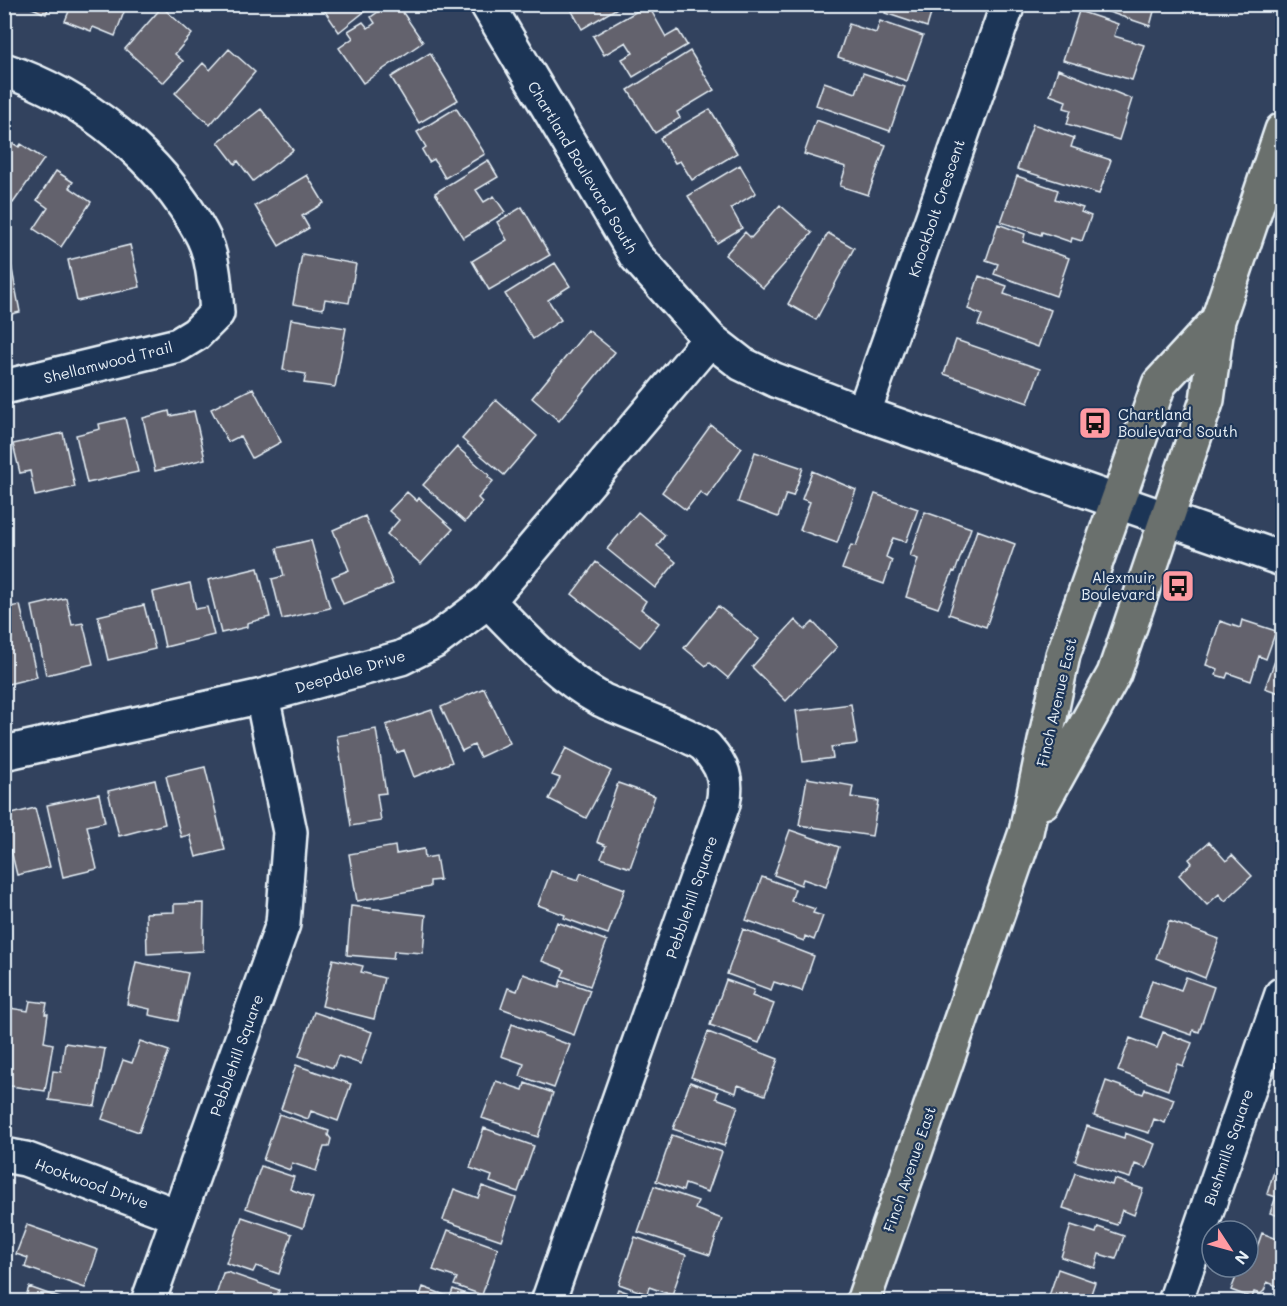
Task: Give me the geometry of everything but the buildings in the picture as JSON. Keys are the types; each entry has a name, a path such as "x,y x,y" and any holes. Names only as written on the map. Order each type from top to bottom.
{"main road":[{"name":"Finch Avenue East","path":"1026,832 1114,674 1207,400 1218,320 1282,130"},
{"name":"Finch Avenue East","path":"863,1302 1026,832 1063,656 1119,503 1159,384 1218,320"}],"street":[{"name":"Chartland Boulevard South","path":"487,4 636,256 710,339 742,364 775,380 1167,519"},
{"name":"Knockbolt Crescent","path":"864,412 1008,4"},
{"name":"Shellamwood Trail","path":"4,70 30,78 100,118 136,149 171,190 202,234 213,273 217,314 196,334 178,345 4,387"},
{"name":"Deepdale Drive","path":"4,753 262,696 400,658 435,640 488,601 710,339"},
{"path":"1167,519 1282,559"},
{"name":"Pebblehill Square","path":"488,601 554,666 599,699 704,745 724,770 727,787 723,804 548,1302"},
{"name":"Pebblehill Square","path":"148,1302 283,924 290,832 262,696"},
{"name":"Bushmills Square","path":"1175,1302 1282,994"},
{"name":"Hookwood Drive","path":"4,1155 25,1158 178,1216"}],"place":[{"name":"Chartland Boulevard South","path":"1095,423"},
{"name":"Alexmuir Boulevard","path":"1178,586"}]}
